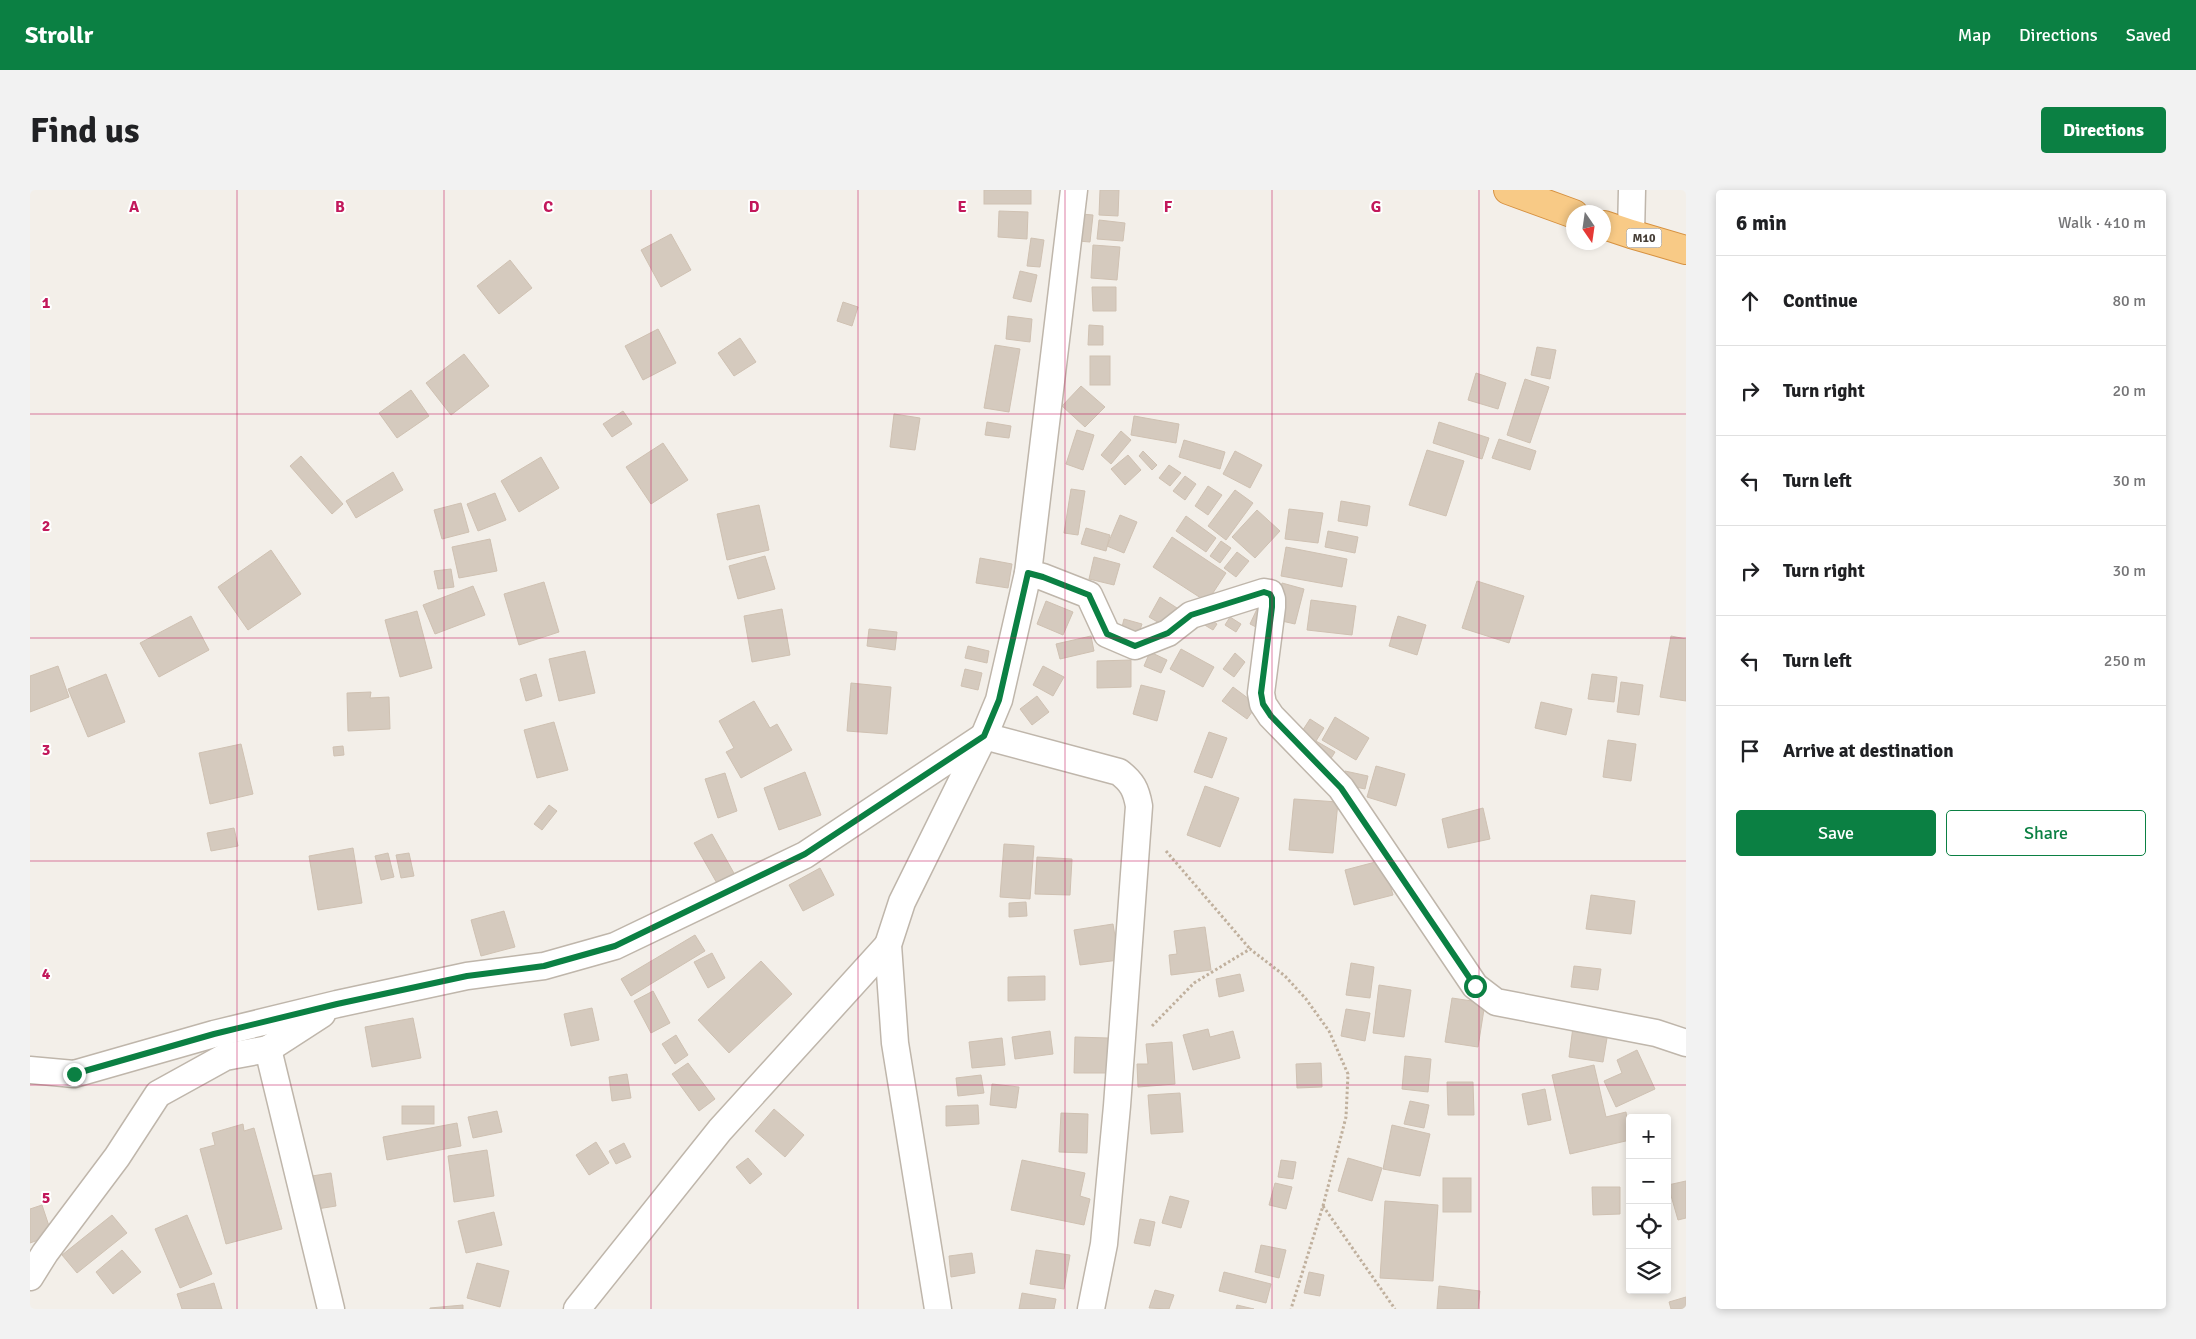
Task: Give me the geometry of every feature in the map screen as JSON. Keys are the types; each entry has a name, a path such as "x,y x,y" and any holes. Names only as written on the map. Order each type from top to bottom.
{"highway":[{"path":"1508,190 1566,211"},
{"name":"M10","path":"1611,227 1686,250"}],"street":[{"path":"938,1309 895,1043 888,945 902,902 984,736 999,700 1028,573 1074,190"},
{"path":"1631,234 1632,190"},
{"path":"1028,573 1089,595 1107,634 1135,646 1168,633 1191,615 1264,592 1270,594 1272,607 1261,693 1263,704 1271,716 1341,788 1475,986 1496,1002 1656,1032 1686,1043"},
{"path":"30,1070 74,1074 214,1034 337,1004 467,976 544,966 615,946 805,854 984,736 1119,772 1130,780 1136,790 1139,806 1104,1244 1091,1309"},
{"path":"577,1309 720,1130 888,945"},
{"path":"30,1277 117,1157 158,1094 225,1057 268,1049 337,1004"},
{"path":"268,1049 331,1309"}],"path":[{"path":"1139,820 1250,949 1284,976 1306,999 1329,1031 1348,1074 1346,1117 1323,1206 1291,1309"},
{"path":"1120,1058 1194,983 1250,949"},
{"path":"1323,1206 1394,1309"}],"building":[{"path":"984,190 1031,190 1031,204 984,204"},
{"path":"1100,190 1119,190 1118,216 1099,215"},
{"path":"999,211 1028,212 1027,239 998,237"},
{"path":"1081,214 1093,215 1090,242 1078,241"},
{"path":"1099,220 1125,223 1123,241 1097,239"},
{"path":"671,234 691,270 661,287 641,250"},
{"path":"1031,238 1044,240 1040,267 1027,266"},
{"path":"1093,245 1120,247 1117,280 1091,278"},
{"path":"510,260 532,288 499,314 477,286"},
{"path":"1020,271 1037,275 1031,302 1013,298"},
{"path":"1092,287 1116,287 1116,311 1093,311"},
{"path":"843,302 858,307 852,326 837,321"},
{"path":"1008,316 1032,319 1030,342 1006,339"},
{"path":"1089,325 1103,326 1103,345 1088,345"},
{"path":"658,329 676,363 643,380 625,346"},
{"path":"740,338 756,362 734,376 718,353"},
{"path":"995,345 1020,349 1009,412 984,408"},
{"path":"1537,347 1556,350 1550,379 1531,375"},
{"path":"464,354 489,386 451,415 426,383"},
{"path":"1090,356 1110,356 1110,385 1090,385"},
{"path":"1476,373 1506,383 1498,409 1468,400"},
{"path":"1525,379 1549,387 1530,443 1507,435"},
{"path":"1081,386 1105,407 1085,427 1062,406"},
{"path":"411,390 429,416 397,438 379,413"},
{"path":"623,411 632,424 612,437 603,424"},
{"path":"894,414 920,418 915,450 890,447"},
{"path":"1134,416 1179,424 1176,443 1131,435"},
{"path":"987,422 1011,426 1009,438 985,435"},
{"path":"1439,422 1489,438 1482,459 1433,443"},
{"path":"1077,430 1094,435 1083,470 1066,464"},
{"path":"1121,431 1131,440 1111,464 1101,455"},
{"path":"1499,439 1536,451 1530,470 1492,458"},
{"path":"1184,440 1225,452 1220,469 1179,457"},
{"path":"663,443 688,480 651,504 626,467"},
{"path":"1427,450 1464,461 1446,516 1409,505"},
{"path":"1143,451 1157,465 1152,470 1139,456"},
{"path":"1235,451 1262,465 1250,488 1223,474"},
{"path":"1128,455 1141,470 1125,485 1111,469"},
{"path":"301,456 343,504 332,514 290,466"},
{"path":"541,457 559,488 519,512 501,481"},
{"path":"1169,465 1181,473 1170,486 1159,478"},
{"path":"393,472 403,490 356,518 346,501"},
{"path":"1185,476 1196,484 1185,500 1173,491"},
{"path":"1208,486 1222,495 1208,515 1195,506"},
{"path":"1071,489 1085,491 1078,535 1064,533"},
{"path":"1235,490 1253,503 1226,540 1208,526"},
{"path":"495,493 506,520 478,531 467,504"},
{"path":"1341,501 1370,506 1367,526 1338,521"},
{"path":"461,503 469,532 442,539 434,510"},
{"path":"759,505 769,550 727,560 717,514"},
{"path":"1289,509 1323,513 1318,543 1285,539"},
{"path":"1257,510 1280,531 1255,558 1232,537"},
{"path":"1120,515 1137,522 1124,553 1107,546"},
{"path":"1186,516 1216,538 1206,552 1176,531"},
{"path":"1086,528 1110,535 1106,551 1081,544"},
{"path":"1328,531 1358,537 1355,553 1325,547"},
{"path":"1172,537 1226,573 1207,602 1153,567"},
{"path":"490,539 497,571 459,578 452,547"},
{"path":"1221,541 1231,548 1220,563 1210,556"},
{"path":"1286,547 1347,559 1342,587 1281,576"},
{"path":"271,550 301,594 248,630 218,587"},
{"path":"1237,552 1249,561 1236,577 1224,568"},
{"path":"765,556 775,589 738,599 729,566"},
{"path":"1094,557 1120,564 1114,585 1089,579"},
{"path":"980,558 1012,564 1008,588 976,583"},
{"path":"451,569 454,587 438,589 434,571"},
{"path":"1477,581 1524,596 1509,643 1462,628"},
{"path":"544,582 559,632 519,645 504,594"},
{"path":"1282,583 1304,589 1295,624 1273,619"},
{"path":"473,586 485,615 435,634 423,605"},
{"path":"1160,597 1177,608 1166,627 1149,617"},
{"path":"1311,600 1356,606 1352,635 1307,630"},
{"path":"1046,601 1073,612 1063,635 1037,624"},
{"path":"782,609 790,655 752,662 744,616"},
{"path":"1257,609 1269,613 1262,630 1250,624"},
{"path":"417,611 432,668 400,677 385,620"},
{"path":"1202,614 1217,624 1213,630 1198,621"},
{"path":"191,616 209,650 159,677 140,643"},
{"path":"1398,616 1426,625 1417,655 1389,646"},
{"path":"1230,617 1241,624 1236,632 1225,625"},
{"path":"1124,619 1142,624 1138,636 1121,631"},
{"path":"869,629 897,632 895,650 867,646"},
{"path":"1091,636 1094,651 1060,659 1056,644"},
{"path":"1671,636 1686,639 1686,701 1660,697"},
{"path":"968,646 989,651 987,663 965,658"},
{"path":"1181,649 1214,667 1203,687 1170,669"},
{"path":"585,651 595,693 559,701 549,659"},
{"path":"1150,652 1167,660 1161,673 1144,666"},
{"path":"1235,653 1245,662 1234,677 1223,669"},
{"path":"1131,660 1131,687 1097,688 1097,661"},
{"path":"58,666 69,697 30,712 30,676"},
{"path":"1043,666 1064,677 1053,696 1033,685"},
{"path":"965,669 982,673 978,690 961,686"},
{"path":"106,674 125,722 88,737 68,689"},
{"path":"536,674 542,696 526,701 520,679"},
{"path":"1592,674 1617,677 1614,702 1588,699"},
{"path":"1621,682 1643,685 1639,715 1617,712"},
{"path":"851,683 891,687 887,734 847,731"},
{"path":"1141,685 1165,691 1157,721 1133,714"},
{"path":"1233,687 1257,705 1247,719 1222,701"},
{"path":"371,692 370,698 389,697 390,729 348,731 347,693"},
{"path":"1037,696 1049,712 1032,725 1020,709"},
{"path":"754,701 770,728 777,724 792,750 741,778 726,752 734,748 719,721"},
{"path":"1541,702 1572,709 1566,735 1535,728"},
{"path":"1335,717 1369,738 1356,760 1322,740"},
{"path":"1310,719 1324,728 1316,741 1335,752 1330,760 1297,739"},
{"path":"554,722 568,770 537,778 524,730"},
{"path":"1209,732 1227,738 1212,778 1194,772"},
{"path":"1608,740 1636,744 1631,781 1603,777"},
{"path":"241,744 253,794 210,804 199,753"},
{"path":"343,746 344,755 334,756 333,747"},
{"path":"1376,766 1405,774 1396,806 1367,797"},
{"path":"1345,771 1368,776 1365,789 1342,784"},
{"path":"805,772 821,815 779,830 764,788"},
{"path":"725,773 737,811 718,818 705,779"},
{"path":"1205,786 1239,798 1220,847 1187,835"},
{"path":"1294,799 1338,802 1333,853 1289,850"},
{"path":"549,805 557,811 542,830 534,824"},
{"path":"1483,808 1490,839 1448,848 1442,819"},
{"path":"234,828 238,846 211,851 207,833"},
{"path":"712,834 735,875 718,885 694,843"},
{"path":"1004,844 1034,846 1030,899 1000,897"},
{"path":"353,848 362,903 318,910 309,856"},
{"path":"388,853 394,877 381,880 375,856"},
{"path":"409,853 414,876 401,878 396,855"},
{"path":"1037,857 1072,859 1070,895 1035,894"},
{"path":"1383,860 1393,895 1354,905 1345,870"},
{"path":"820,868 834,895 803,911 789,885"},
{"path":"1591,895 1635,901 1631,934 1586,929"},
{"path":"1026,902 1027,916 1009,917 1009,903"},
{"path":"504,911 515,947 481,956 471,920"},
{"path":"1113,924 1119,960 1080,965 1074,930"},
{"path":"1205,927 1211,970 1171,975 1169,955 1177,954 1174,931"},
{"path":"695,935 705,951 631,996 621,979"},
{"path":"712,953 725,978 708,988 694,962"},
{"path":"761,961 792,994 729,1053 698,1020"},
{"path":"1351,963 1374,967 1370,998 1346,995"},
{"path":"1574,966 1601,969 1598,990 1571,987"},
{"path":"1240,974 1244,991 1219,997 1216,979"},
{"path":"1045,976 1045,1000 1008,1001 1008,977"},
{"path":"1379,985 1411,990 1404,1037 1373,1033"},
{"path":"653,991 670,1023 651,1033 634,1001"},
{"path":"1452,998 1485,1003 1478,1047 1445,1042"},
{"path":"592,1008 599,1040 571,1046 564,1014"},
{"path":"1346,1009 1370,1013 1365,1041 1341,1036"},
{"path":"413,1018 421,1058 372,1067 365,1027"},
{"path":"1573,1027 1608,1032 1603,1062 1569,1057"},
{"path":"1208,1029 1210,1037 1233,1031 1240,1058 1193,1070 1183,1035"},
{"path":"1050,1031 1053,1054 1015,1059 1012,1037"},
{"path":"676,1035 688,1055 675,1064 662,1044"},
{"path":"1075,1037 1108,1038 1107,1073 1074,1073"},
{"path":"1002,1038 1005,1065 972,1068 969,1042"},
{"path":"1172,1042 1175,1084 1138,1087 1137,1064 1148,1064 1146,1044"},
{"path":"1637,1050 1655,1089 1616,1107 1604,1081 1622,1073 1617,1060"},
{"path":"1405,1056 1431,1059 1428,1092 1402,1089"},
{"path":"688,1063 715,1099 699,1111 672,1074"},
{"path":"1321,1063 1322,1087 1297,1088 1296,1064"},
{"path":"1594,1065 1606,1117 1626,1112 1626,1141 1570,1154 1552,1075"},
{"path":"627,1074 631,1098 612,1101 609,1077"},
{"path":"981,1075 984,1093 958,1096 956,1078"},
{"path":"1447,1082 1473,1082 1474,1115 1448,1115"},
{"path":"992,1084 1019,1087 1016,1108 990,1105"},
{"path":"1545,1089 1551,1120 1528,1125 1522,1094"},
{"path":"1180,1093 1183,1132 1151,1134 1148,1095"},
{"path":"1410,1101 1429,1105 1424,1128 1404,1124"},
{"path":"978,1105 979,1124 946,1126 946,1106"},
{"path":"402,1106 434,1106 434,1124 402,1124"},
{"path":"774,1109 804,1135 785,1157 755,1131"},
{"path":"497,1111 502,1132 473,1138 468,1117"},
{"path":"1061,1113 1088,1114 1087,1153 1059,1152"},
{"path":"457,1123 461,1146 387,1160 383,1137"},
{"path":"243,1124 244,1131 254,1128 282,1229 226,1244 200,1149 215,1145 212,1133"},
{"path":"1392,1125 1430,1134 1420,1176 1383,1169"},
{"path":"596,1142 609,1163 589,1175 576,1155"},
{"path":"624,1143 631,1157 616,1164 609,1151"},
{"path":"487,1150 494,1196 454,1202 448,1156"},
{"path":"748,1158 762,1174 750,1184 736,1167"},
{"path":"1348,1158 1382,1168 1372,1201 1338,1191"},
{"path":"1022,1160 1085,1173 1080,1196 1090,1199 1084,1225 1011,1210"},
{"path":"1281,1160 1296,1162 1293,1179 1278,1177"},
{"path":"331,1173 336,1206 317,1209 312,1176"},
{"path":"1443,1178 1471,1178 1471,1212 1443,1212"},
{"path":"1686,1181 1686,1218 1678,1220 1671,1196 1671,1184"},
{"path":"1275,1183 1292,1187 1286,1209 1269,1205"},
{"path":"1592,1187 1620,1187 1620,1214 1593,1215"},
{"path":"1170,1196 1189,1201 1181,1228 1162,1223"},
{"path":"1385,1201 1438,1205 1433,1281 1380,1278"},
{"path":"42,1205 52,1235 30,1243 30,1209"},
{"path":"494,1212 502,1245 466,1253 458,1221"},
{"path":"112,1215 127,1233 77,1273 62,1255"},
{"path":"187,1215 212,1274 180,1288 155,1229"},
{"path":"1140,1219 1155,1222 1150,1246 1134,1243"},
{"path":"1261,1245 1286,1250 1279,1278 1255,1272"},
{"path":"122,1250 141,1272 113,1294 96,1272"},
{"path":"1036,1250 1070,1255 1064,1289 1030,1284"},
{"path":"972,1253 975,1273 951,1277 949,1256"},
{"path":"477,1263 509,1271 500,1307 467,1298"},
{"path":"1224,1272 1271,1284 1266,1303 1219,1291"},
{"path":"1309,1272 1324,1275 1320,1296 1304,1293"},
{"path":"214,1283 222,1309 182,1309 177,1294"},
{"path":"1439,1286 1480,1291 1478,1309 1437,1309"},
{"path":"1155,1290 1174,1295 1169,1309 1149,1308"},
{"path":"1022,1293 1056,1299 1054,1309 1019,1309"},
{"path":"1686,1297 1686,1309 1671,1309 1669,1302"},
{"path":"463,1305 463,1309 430,1309 430,1308"},
{"path":"1237,1305 1254,1309 1236,1309"}],"route":[{"path":"74,1074 214,1034 337,1004 467,976 544,966 615,946 805,854 984,736 999,700 1028,573 1089,595 1107,634 1135,646 1168,633 1191,615 1264,592 1270,594 1272,607 1261,693 1263,704 1271,716 1341,788 1475,986"}]}
